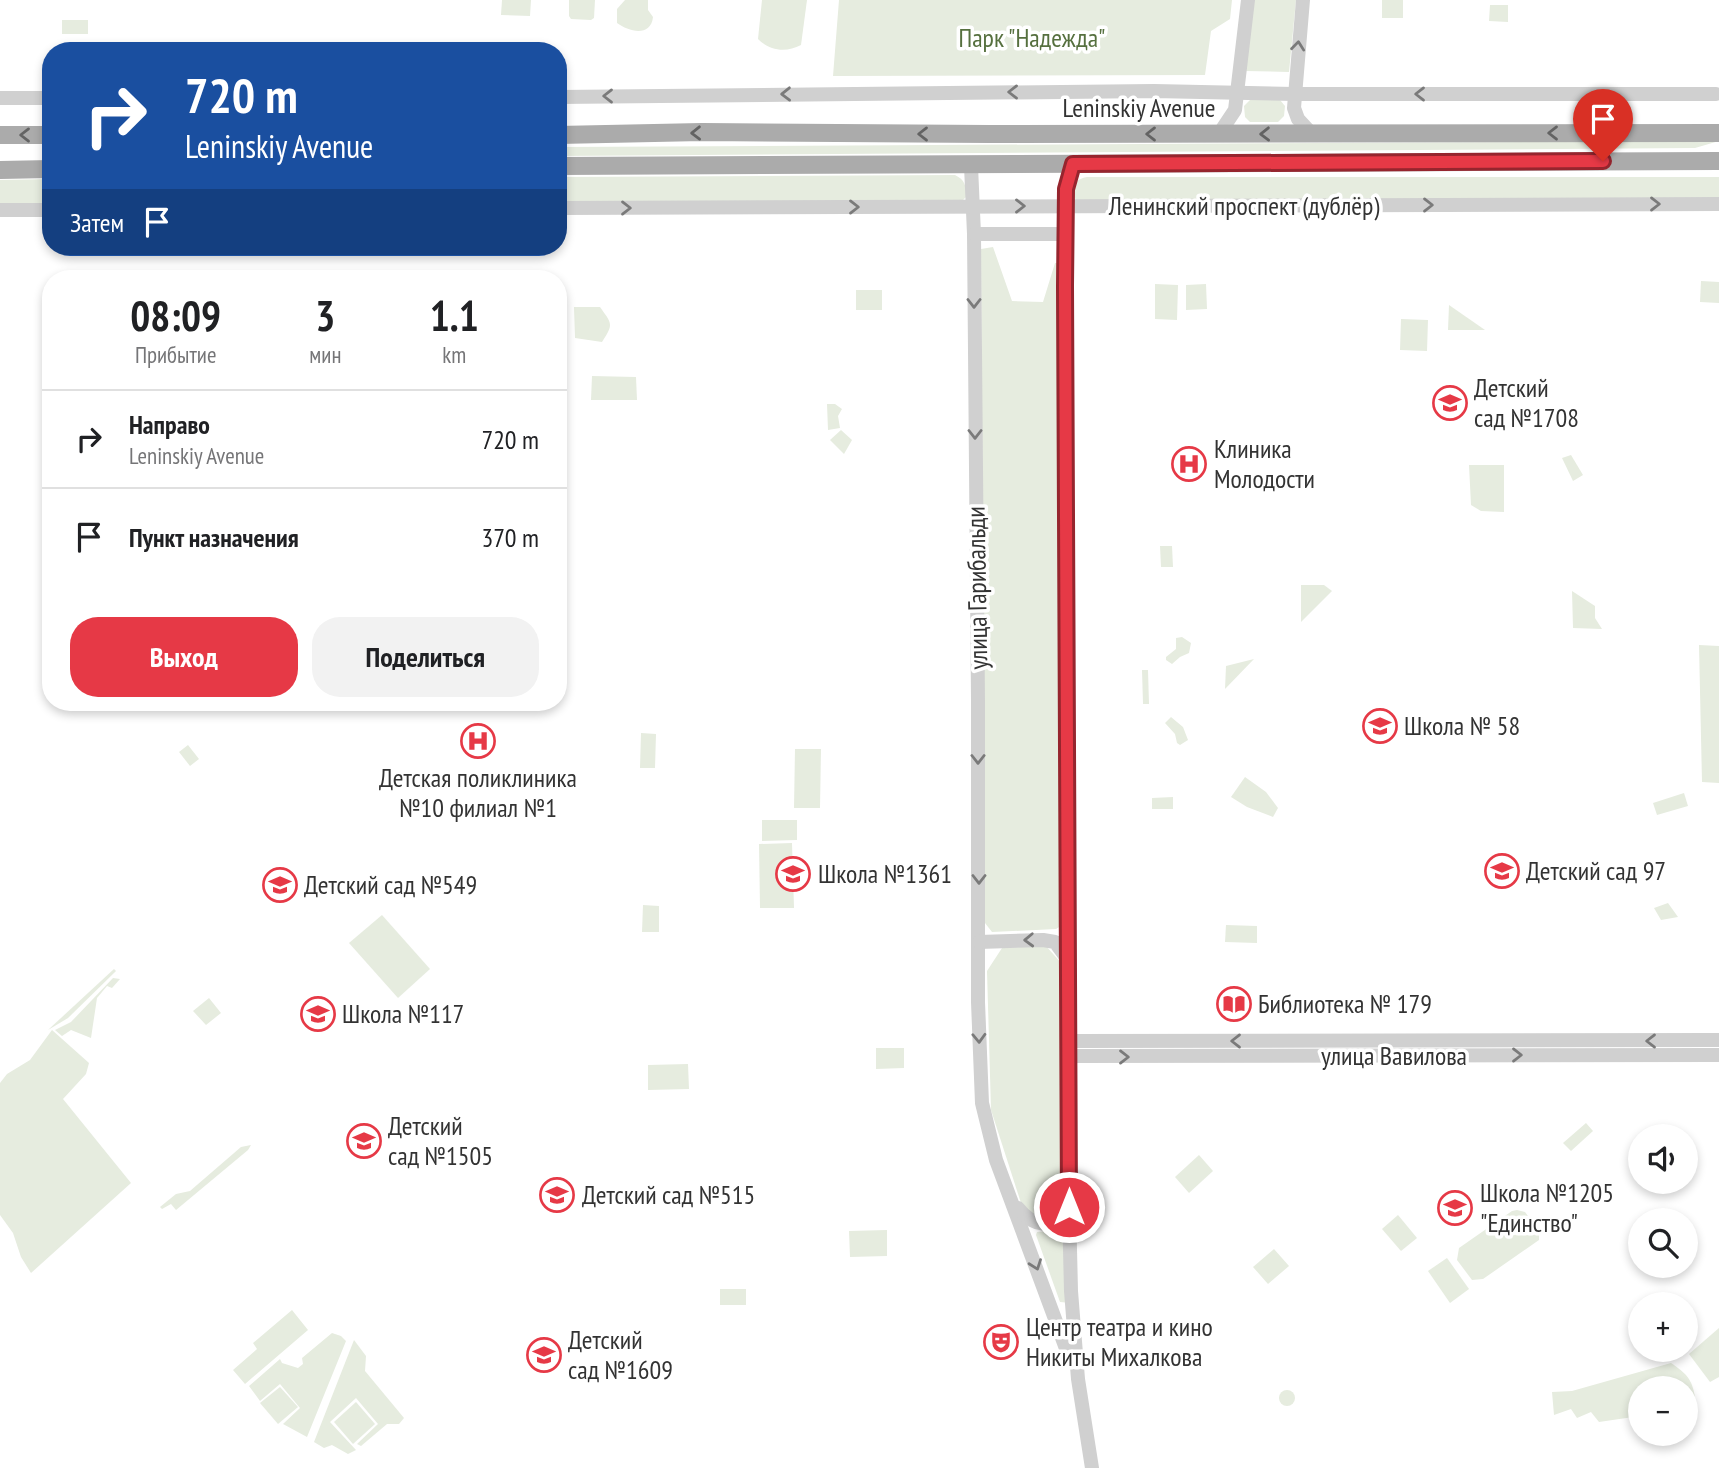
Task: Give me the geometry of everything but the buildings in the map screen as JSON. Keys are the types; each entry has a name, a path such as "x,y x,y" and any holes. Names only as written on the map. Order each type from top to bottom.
{"main road":[{"name":"Leninskiy Avenue","path":"567,135 702,132 1719,133"},
{"path":"0,135 42,135"},
{"name":"Leninskiy Avenue","path":"567,166 1719,161"},
{"path":"0,170 42,169"}],"street":[{"path":"1219,134 1235,110 1248,0"},
{"path":"1303,0 1294,108 1298,120 1311,133"},
{"path":"567,97 1140,91 1238,94 1716,94"},
{"path":"0,98 42,98"},
{"name":"улица Гарибальди","path":"1073,164 1066,189 1069,1212 1071,1291 1078,1379 1092,1468"},
{"name":"улица Гарибальди","path":"971,166 974,206 978,1002 982,1103 996,1160 1078,1379"},
{"name":"Ленинский проспект (дублёр)","path":"567,208 1719,204"},
{"path":"0,210 42,210"},
{"path":"974,234 1066,234"},
{"path":"979,942 1055,942 1069,961"},
{"name":"улица Вавилова","path":"1070,1049 1719,1040"},
{"name":"улица Вавилова","path":"1070,1049 1719,1055"},
{"name":"улица Гарибальди","path":"1012,1201 1032,1222 1043,1225 1054,1224 1069,1212"}],"green space":[{"path":"502,0 531,0 530,16 501,15"},
{"path":"569,0 595,0 594,18 571,19"},
{"path":"625,0 648,0 648,10 653,17 648,28 639,31 627,29 617,23 617,9"},
{"path":"762,0 807,0 801,45 778,50 758,39"},
{"name":"Парк \"Надежда\"","path":"839,0 1232,0 1230,19 1211,31 1205,75 833,76"},
{"path":"1252,0 1296,0 1289,72 1245,71"},
{"path":"1382,0 1403,0 1403,18 1382,18"},
{"path":"1490,5 1508,5 1508,22 1489,21"},
{"path":"62,20 88,20 88,34 62,34"},
{"path":"1250,100 1280,100 1285,106 1284,116 1278,122 1250,122 1245,117 1244,106"},
{"path":"1719,141 1695,148 567,156 567,147"},
{"path":"955,175 963,181 966,197 962,201 567,203 567,177"},
{"path":"1087,177 1719,177 1719,201 1076,200 1072,193 1075,184"},
{"path":"42,179 42,205 0,205 0,180"},
{"path":"993,247 1012,301 1043,302 1055,263 1061,263 1064,924 1056,929 992,932 985,923 981,249"},
{"path":"1701,281 1719,282 1719,303 1700,302"},
{"path":"1155,284 1178,285 1177,320 1155,319"},
{"path":"1206,284 1207,309 1186,310 1186,285"},
{"path":"856,290 882,290 882,310 856,310"},
{"path":"1449,305 1485,330 1448,330"},
{"path":"574,307 600,307 610,324 602,342 575,338"},
{"path":"1401,319 1428,320 1427,351 1400,350"},
{"path":"592,376 636,377 637,400 591,400"},
{"path":"827,404 835,404 842,409 838,416 840,428 828,430"},
{"path":"841,430 852,440 844,454 830,440"},
{"path":"1571,455 1583,475 1573,481 1562,458"},
{"path":"1469,465 1504,465 1504,512 1481,511 1471,505"},
{"path":"1160,546 1172,546 1173,567 1161,567"},
{"path":"1301,585 1324,585 1332,591 1301,622"},
{"path":"1572,591 1595,606 1595,618 1602,629 1573,628"},
{"path":"1182,637 1191,643 1189,653 1172,664 1166,657 1176,649 1176,638"},
{"path":"1699,645 1719,646 1719,783 1702,782"},
{"path":"1254,659 1225,689 1226,666"},
{"path":"1142,670 1148,670 1149,704 1143,704"},
{"path":"1171,717 1183,727 1188,740 1180,745 1165,723"},
{"path":"641,733 656,734 655,768 640,768"},
{"path":"188,745 199,759 190,766 179,752"},
{"path":"795,749 821,749 820,808 794,808"},
{"path":"1245,777 1266,792 1278,808 1273,817 1247,807 1231,797"},
{"path":"1684,793 1688,806 1657,815 1653,803"},
{"path":"1173,797 1173,809 1152,809 1152,798"},
{"path":"762,820 797,820 797,840 762,841"},
{"path":"792,843 794,908 760,908 759,844"},
{"path":"1668,903 1678,917 1661,920 1654,908"},
{"path":"643,905 659,906 659,932 642,932"},
{"path":"382,915 430,969 398,998 349,943"},
{"path":"1226,925 1257,926 1257,943 1225,942"},
{"path":"1046,946 1062,964 1067,1207 1053,1219 1034,1218 1021,1203 991,1110 987,971 1002,948"},
{"path":"114,969 116,971 68,1018 48,1030"},
{"path":"113,978 120,979 112,988 107,986 97,998 91,1038 71,1030 62,1036 55,1030 71,1022"},
{"path":"209,998 221,1013 206,1025 193,1011"},
{"path":"52,1030 89,1063 86,1074 63,1099 131,1183 31,1273 21,1257 13,1233 0,1215 0,1083 7,1074 30,1060"},
{"path":"876,1048 904,1048 904,1068 876,1069"},
{"path":"688,1064 689,1089 648,1090 648,1065"},
{"path":"1586,1123 1593,1131 1571,1151 1563,1143"},
{"path":"251,1145 176,1210 171,1204 162,1209 160,1207 176,1194 190,1191 241,1147"},
{"path":"1199,1155 1213,1171 1189,1193 1175,1177"},
{"path":"1517,1210 1525,1212 1539,1231 1539,1240 1483,1279 1472,1280 1457,1260 1459,1248"},
{"path":"1398,1215 1417,1238 1401,1251 1382,1229"},
{"path":"1065,1226 1071,1303 1060,1302 1036,1235 1037,1232 1052,1231"},
{"path":"887,1230 887,1256 850,1257 849,1231"},
{"path":"1274,1249 1289,1266 1268,1284 1253,1267"},
{"path":"1447,1258 1469,1289 1450,1303 1428,1271"},
{"path":"720,1289 746,1289 746,1305 720,1305"},
{"path":"292,1310 308,1330 245,1384 233,1370 257,1349 253,1343"},
{"path":"1719,1328 1719,1377 1710,1382 1695,1362 1698,1362 1698,1346"},
{"path":"332,1333 346,1341 307,1437 283,1424 300,1408 280,1384 260,1401 249,1386 280,1359 282,1363 298,1368 303,1364 302,1358"},
{"path":"354,1340 366,1356 365,1371 404,1418 399,1424 387,1424 361,1446 357,1444 378,1424 356,1398 330,1422 356,1450 348,1454 332,1445 324,1448 314,1442"},
{"path":"1671,1363 1686,1376 1628,1376 1628,1418 1599,1422 1591,1412 1577,1418 1571,1409 1554,1415 1552,1392 1572,1391"},
{"path":"280,1387 298,1407 278,1424 260,1403"},
{"path":"1284,1390 1290,1390 1295,1398 1293,1404 1284,1406 1279,1401 1279,1395"},
{"path":"356,1402 375,1424 353,1444 334,1422"}],"place":[{"name":"Детский сад №1708","path":"1450,403"},
{"name":"Клиника Молодости","path":"1189,464"},
{"name":"Школа № 58","path":"1380,726"},
{"name":"Детская поликлиника №10 филиал №1","path":"478,741"},
{"name":"Детский сад 97","path":"1502,871"},
{"name":"Школа №1361","path":"793,874"},
{"name":"Детский сад №549","path":"280,885"},
{"name":"Библиотека № 179","path":"1234,1004"},
{"name":"Школа №117","path":"318,1014"},
{"name":"Детский сад №1505","path":"364,1141"},
{"name":"Детский сад №515","path":"557,1195"},
{"name":"Школа №1205 \"Единство\"","path":"1455,1208"},
{"name":"Центр театра и кино Никиты Михалкова","path":"1001,1342"},
{"name":"Детский сад №1609","path":"544,1355"}],"route":[{"path":"1069,1207 1065,286 1066,189 1073,164 1603,161"}]}
